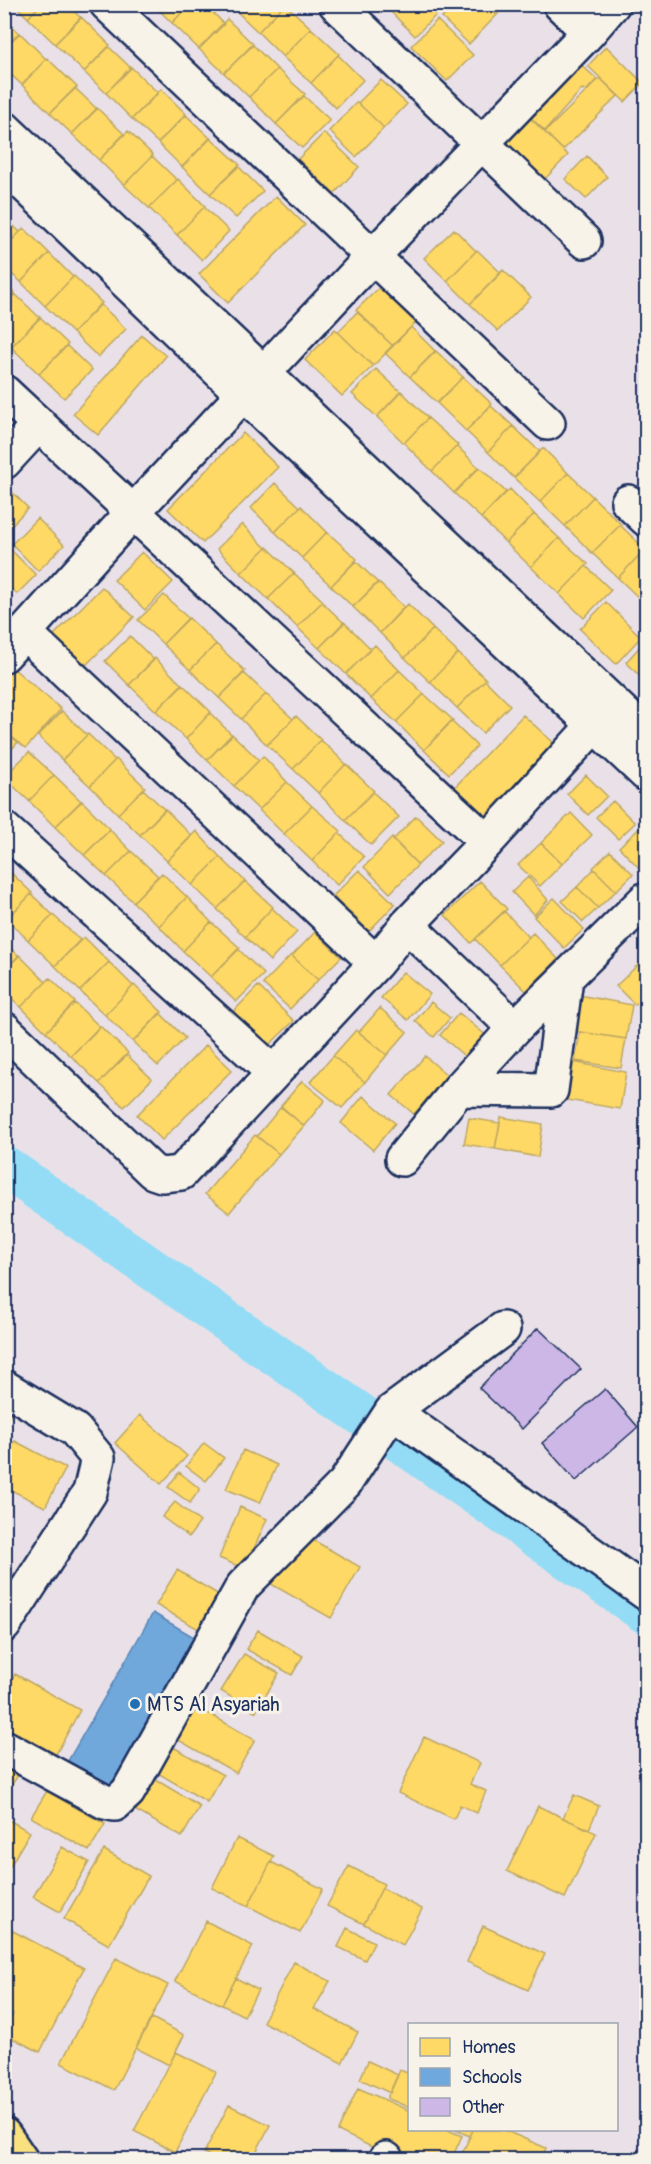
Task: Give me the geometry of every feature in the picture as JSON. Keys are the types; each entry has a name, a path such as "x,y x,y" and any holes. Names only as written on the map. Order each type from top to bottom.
{"main road":[{"path":"4,2135 21,2160"}],"street":[{"path":"107,4 548,423"},
{"path":"336,4 585,241"},
{"path":"560,4 589,32"},
{"path":"376,963 15,644 134,511 613,4"},
{"path":"4,128 254,383 603,715 646,774"},
{"path":"4,165 254,383"},
{"path":"4,392 486,842"},
{"path":"4,462 39,424"},
{"path":"603,715 646,734"},
{"path":"4,1029 153,1172 162,1175 181,1173 376,963 407,925 603,715"},
{"path":"4,829 274,1073"},
{"path":"402,1159 459,1089 514,1028 646,899"},
{"path":"407,925 514,1028"},
{"path":"459,1089 551,1090 566,978"},
{"path":"4,1747 105,1802 115,1803 122,1799 243,1586 345,1483 388,1418 503,1329"},
{"path":"4,1387 75,1430 98,1458 90,1492 4,1625"},
{"path":"388,1418 646,1593"}],"building: Homes":[{"path":"14,4 41,4 28,18"},
{"path":"41,4 66,4 81,18 55,44 28,18"},
{"path":"153,4 190,4 172,23"},
{"path":"190,4 205,4 224,24 199,49 172,23"},
{"path":"236,4 285,4 258,32 233,8"},
{"path":"285,4 311,28 283,57 258,32"},
{"path":"383,4 396,4 390,11"},
{"path":"396,4 440,4 443,8 415,36 390,11"},
{"path":"455,4 486,4 497,15 469,44 442,18"},
{"path":"486,4 507,4 497,15"},
{"path":"81,17 110,45 84,72 55,44"},
{"path":"227,19 253,44 224,73 199,49"},
{"path":"4,20 19,33 4,48"},
{"path":"437,20 473,55 447,81 411,46"},
{"path":"311,28 339,54 311,83 283,57"},
{"path":"20,33 46,59 22,85 4,68 4,48"},
{"path":"253,45 277,69 249,97 224,73"},
{"path":"606,46 643,83 625,102 588,66"},
{"path":"109,47 131,68 106,93 84,72"},
{"path":"338,55 363,80 336,108 311,83"},
{"path":"47,58 77,87 50,113 22,85"},
{"path":"580,64 597,79 586,91 582,89 545,131 531,118"},
{"path":"131,67 158,93 132,119 106,93"},
{"path":"277,69 305,94 276,124 249,97"},
{"path":"600,78 618,96 563,150 545,132"},
{"path":"381,80 407,104 384,128 358,103"},
{"path":"75,88 97,109 72,134 50,113"},
{"path":"161,89 186,114 158,143 132,119"},
{"path":"304,96 330,120 302,148 276,124"},
{"path":"357,102 384,128 356,157 329,131"},
{"path":"97,108 124,134 99,160 72,134"},
{"path":"524,112 568,155 543,181 499,138"},
{"path":"186,115 210,138 182,167 158,143"},
{"path":"128,131 153,155 124,185 99,160"},
{"path":"324,133 359,167 334,194 298,159"},
{"path":"211,138 240,165 210,194 182,167"},
{"path":"152,156 177,180 149,208 124,185"},
{"path":"587,156 607,177 586,199 565,179"},
{"path":"238,166 263,191 236,218 210,194"},
{"path":"178,179 205,206 177,235 149,208"},
{"path":"276,196 305,225 228,303 199,274"},
{"path":"204,207 229,231 202,260 177,235"},
{"path":"4,217 20,232 4,248"},
{"path":"24,228 49,253 21,282 4,267 4,248"},
{"path":"454,229 476,251 447,281 424,258"},
{"path":"477,250 501,273 470,304 447,281"},
{"path":"49,253 73,277 45,306 21,282"},
{"path":"503,270 531,297 498,331 470,304"},
{"path":"74,276 102,303 73,333 45,306"},
{"path":"4,283 15,293 4,305"},
{"path":"382,285 418,320 393,346 356,310"},
{"path":"15,294 40,318 11,347 4,340 4,305"},
{"path":"100,304 126,329 98,357 73,333"},
{"path":"357,312 393,346 373,366 338,332"},
{"path":"40,317 68,344 39,374 11,347"},
{"path":"411,327 435,351 410,377 385,353"},
{"path":"335,329 373,366 342,396 305,360"},
{"path":"142,335 166,356 98,435 73,414"},
{"path":"67,346 92,370 64,398 39,374"},
{"path":"436,351 463,377 437,403 410,377"},
{"path":"376,369 401,392 377,417 352,394"},
{"path":"463,377 492,404 466,431 437,403"},
{"path":"401,391 428,418 404,443 377,417"},
{"path":"491,406 513,426 488,452 466,431"},
{"path":"428,418 458,445 432,471 404,443"},
{"path":"513,426 540,452 514,478 488,452"},
{"path":"243,433 278,467 203,543 168,509"},
{"path":"457,446 479,468 454,493 432,471"},
{"path":"543,448 568,473 540,502 514,478"},
{"path":"479,467 506,492 481,518 454,493"},
{"path":"568,473 593,497 565,526 540,502"},
{"path":"275,483 300,507 275,532 251,508"},
{"path":"6,486 28,508 5,532 4,488"},
{"path":"510,489 534,514 506,543 481,518"},
{"path":"593,497 621,524 592,553 565,526"},
{"path":"301,506 327,532 302,558 275,532"},
{"path":"534,514 559,538 531,567 506,543"},
{"path":"37,518 64,545 38,571 12,544"},
{"path":"242,524 266,548 241,573 217,549"},
{"path":"620,525 645,549 618,578 592,553"},
{"path":"327,532 357,559 331,586 302,558"},
{"path":"559,538 588,564 559,594 531,567"},
{"path":"8,547 36,575 17,594 4,582 4,550"},
{"path":"267,547 294,573 268,599 241,573"},
{"path":"645,549 646,592 640,599 618,578"},
{"path":"142,552 173,582 145,610 114,580"},
{"path":"356,561 378,583 353,607 331,586"},
{"path":"586,566 611,590 584,618 559,594"},
{"path":"294,573 323,601 297,627 268,599"},
{"path":"378,582 404,607 380,633 353,607"},
{"path":"102,587 134,617 84,667 53,636"},
{"path":"4,590 12,597 4,605"},
{"path":"646,592 646,605 640,599"},
{"path":"164,595 188,618 163,644 138,620"},
{"path":"322,602 344,623 319,648 297,627"},
{"path":"606,602 641,637 616,664 580,629"},
{"path":"408,604 433,629 405,658 380,633"},
{"path":"189,618 216,644 190,670 163,644"},
{"path":"344,622 371,649 346,674 319,648"},
{"path":"433,629 458,653 430,682 405,658"},
{"path":"130,636 154,660 129,685 105,661"},
{"path":"646,640 646,682 626,662"},
{"path":"216,644 245,671 219,698 190,670"},
{"path":"375,645 399,670 371,699 346,674"},
{"path":"458,653 486,679 457,708 430,682"},
{"path":"155,658 182,685 156,711 129,685"},
{"path":"7,663 61,709 26,748 4,731 4,666"},
{"path":"399,670 424,694 396,722 371,699"},
{"path":"244,673 266,694 241,719 219,698"},
{"path":"485,680 510,705 483,733 457,708"},
{"path":"182,684 211,712 186,739 156,711"},
{"path":"266,694 293,719 267,745 241,719"},
{"path":"424,694 453,720 424,750 396,722"},
{"path":"62,711 87,735 62,760 38,736"},
{"path":"210,713 232,735 207,760 186,739"},
{"path":"523,715 554,743 483,818 452,790"},
{"path":"296,716 321,740 293,769 267,745"},
{"path":"451,721 477,746 449,774 424,750"},
{"path":"4,731 18,742 4,758"},
{"path":"88,734 115,760 90,786 62,760"},
{"path":"232,734 259,760 234,786 207,760"},
{"path":"321,740 346,764 318,793 293,769"},
{"path":"29,752 54,775 29,801 4,777"},
{"path":"263,756 287,782 259,810 234,786"},
{"path":"116,759 145,787 118,814 90,786"},
{"path":"346,764 374,791 345,820 318,793"},
{"path":"54,775 81,801 55,827 29,801"},
{"path":"586,775 607,796 588,815 567,794"},
{"path":"287,782 312,806 284,834 259,810"},
{"path":"143,789 165,810 140,835 118,814"},
{"path":"373,792 399,817 371,845 345,820"},
{"path":"82,801 110,829 84,855 55,827"},
{"path":"613,801 635,823 618,839 596,817"},
{"path":"312,806 341,831 312,861 284,834"},
{"path":"165,809 192,836 167,861 140,835"},
{"path":"571,813 592,835 562,864 541,843"},
{"path":"416,816 442,841 418,865 393,840"},
{"path":"643,825 646,828 646,863 640,869 619,847"},
{"path":"110,830 131,851 106,876 84,855"},
{"path":"196,831 220,857 192,885 167,861"},
{"path":"339,833 364,857 337,885 312,861"},
{"path":"392,838 418,865 390,893 364,867"},
{"path":"541,843 562,864 540,886 518,865"},
{"path":"131,851 158,876 133,902 106,876"},
{"path":"610,851 633,874 616,891 593,868"},
{"path":"220,857 245,881 217,909 192,885"},
{"path":"4,866 32,893 7,919 4,917"},
{"path":"594,869 616,891 598,908 577,887"},
{"path":"359,870 395,904 369,931 333,896"},
{"path":"162,873 187,897 159,926 133,902"},
{"path":"528,877 548,900 534,915 512,892"},
{"path":"245,881 273,907 245,937 217,909"},
{"path":"480,881 507,909 471,943 445,915"},
{"path":"577,887 598,908 583,922 562,901"},
{"path":"31,894 53,915 28,940 7,919"},
{"path":"187,897 211,922 183,951 159,926"},
{"path":"554,898 584,929 564,948 534,917"},
{"path":"272,908 297,932 270,961 245,937"},
{"path":"504,911 529,937 500,965 475,939"},
{"path":"53,915 80,940 55,966 28,940"},
{"path":"211,922 240,948 211,977 183,951"},
{"path":"315,932 341,957 318,980 292,956"},
{"path":"533,933 558,959 526,991 500,965"},
{"path":"84,937 109,962 80,991 55,966"},
{"path":"4,942 19,956 4,971"},
{"path":"238,949 264,974 236,1002 211,977"},
{"path":"19,955 46,982 21,1007 4,991 4,971"},
{"path":"291,955 318,980 290,1009 263,984"},
{"path":"644,959 646,961 646,994 635,1005 616,986"},
{"path":"109,962 133,986 105,1015 80,991"},
{"path":"403,972 430,994 408,1020 381,998"},
{"path":"50,978 75,1002 46,1032 21,1007"},
{"path":"134,985 162,1012 133,1042 105,1015"},
{"path":"258,986 294,1021 268,1046 232,1013"},
{"path":"579,995 632,1005 626,1039 573,1031"},
{"path":"431,1002 450,1018 434,1037 415,1021"},
{"path":"75,1003 100,1027 71,1056 46,1032"},
{"path":"380,1008 407,1032 387,1055 359,1032"},
{"path":"160,1013 185,1038 158,1066 133,1042"},
{"path":"459,1013 488,1037 469,1060 440,1035"},
{"path":"100,1026 128,1053 99,1083 71,1056"},
{"path":"356,1030 387,1055 365,1082 333,1056"},
{"path":"580,1032 626,1039 621,1068 575,1061"},
{"path":"206,1045 232,1070 162,1140 137,1115"},
{"path":"127,1055 152,1079 124,1107 99,1083"},
{"path":"333,1056 365,1082 342,1108 310,1082"},
{"path":"425,1056 447,1075 414,1114 391,1095"},
{"path":"646,1058 646,1086 643,1086"},
{"path":"567,1061 626,1072 620,1109 561,1099"},
{"path":"302,1081 325,1100 304,1126 281,1106"},
{"path":"363,1096 395,1123 373,1150 341,1123"},
{"path":"281,1107 304,1126 279,1154 257,1136"},
{"path":"501,1117 543,1124 538,1157 495,1149"},
{"path":"469,1118 500,1123 495,1149 464,1144"},
{"path":"255,1135 279,1154 229,1213 205,1194"},
{"path":"4,1401 15,1406 4,1426"},
{"path":"140,1415 187,1456 161,1484 115,1443"},
{"path":"15,1441 66,1468 45,1507 11,1490 4,1503 4,1460"},
{"path":"204,1443 224,1458 206,1481 186,1466"},
{"path":"243,1450 277,1465 260,1503 226,1489"},
{"path":"179,1472 200,1489 190,1503 168,1487"},
{"path":"175,1502 200,1522 189,1537 162,1517"},
{"path":"240,1507 267,1519 245,1569 219,1558"},
{"path":"301,1533 360,1567 331,1618 271,1584"},
{"path":"177,1570 221,1596 202,1631 156,1605"},
{"path":"258,1630 303,1656 292,1675 246,1649"},
{"path":"244,1654 279,1673 256,1712 221,1691"},
{"path":"15,1674 80,1710 55,1756 4,1727 4,1686 8,1688"},
{"path":"187,1701 255,1740 236,1773 168,1734"},
{"path":"424,1737 480,1763 470,1784 486,1791 477,1813 460,1805 454,1819 398,1793"},
{"path":"166,1743 223,1775 207,1802 151,1769"},
{"path":"4,1760 21,1771 4,1796"},
{"path":"151,1777 200,1806 182,1837 133,1809"},
{"path":"47,1791 105,1824 89,1851 31,1817"},
{"path":"574,1795 599,1806 589,1829 563,1818"},
{"path":"538,1806 596,1833 565,1898 507,1871"},
{"path":"7,1819 30,1832 10,1866 4,1862 4,1822"},
{"path":"237,1838 274,1856 248,1906 212,1888"},
{"path":"62,1847 89,1862 60,1912 33,1897"},
{"path":"104,1850 149,1876 109,1945 64,1919"},
{"path":"271,1862 323,1889 300,1933 248,1906"},
{"path":"349,1866 384,1884 364,1924 327,1906"},
{"path":"382,1888 422,1909 403,1945 364,1924"},
{"path":"206,1921 253,1946 222,2005 175,1981"},
{"path":"483,1926 545,1954 528,1990 467,1962"},
{"path":"347,1928 374,1942 365,1960 338,1947"},
{"path":"11,1930 84,1968 40,2052 4,2034 13,2014 4,2009 4,1942"},
{"path":"116,1958 168,1985 114,2090 61,2063"},
{"path":"294,1962 330,1981 314,2009 358,2032 342,2063 263,2022"},
{"path":"236,1978 258,1990 244,2016 222,2005"},
{"path":"152,2018 184,2035 169,2065 136,2048"},
{"path":"176,2052 216,2072 175,2152 134,2131"},
{"path":"368,2061 398,2075 390,2093 360,2079"},
{"path":"400,2070 408,2073 408,2107 387,2098"},
{"path":"358,2088 408,2110 408,2131 450,2131 462,2136 451,2160 399,2160 338,2131"},
{"path":"229,2105 270,2125 252,2160 217,2160 204,2153"},
{"path":"458,2131 472,2131 470,2136"},
{"path":"473,2131 506,2131 546,2148 541,2160 459,2160"}],"building: Schools":[{"name":"MTS Al Asyariah","path":"153,1613 204,1643 116,1796 65,1766"}],"building: Other":[{"path":"538,1328 581,1369 522,1429 479,1388"},
{"path":"605,1389 638,1427 576,1481 542,1443"}],"waterway":[{"path":"4,1166 646,1613"}],"place":[{"name":"MTS Al Asyariah","path":"135,1704"}]}
